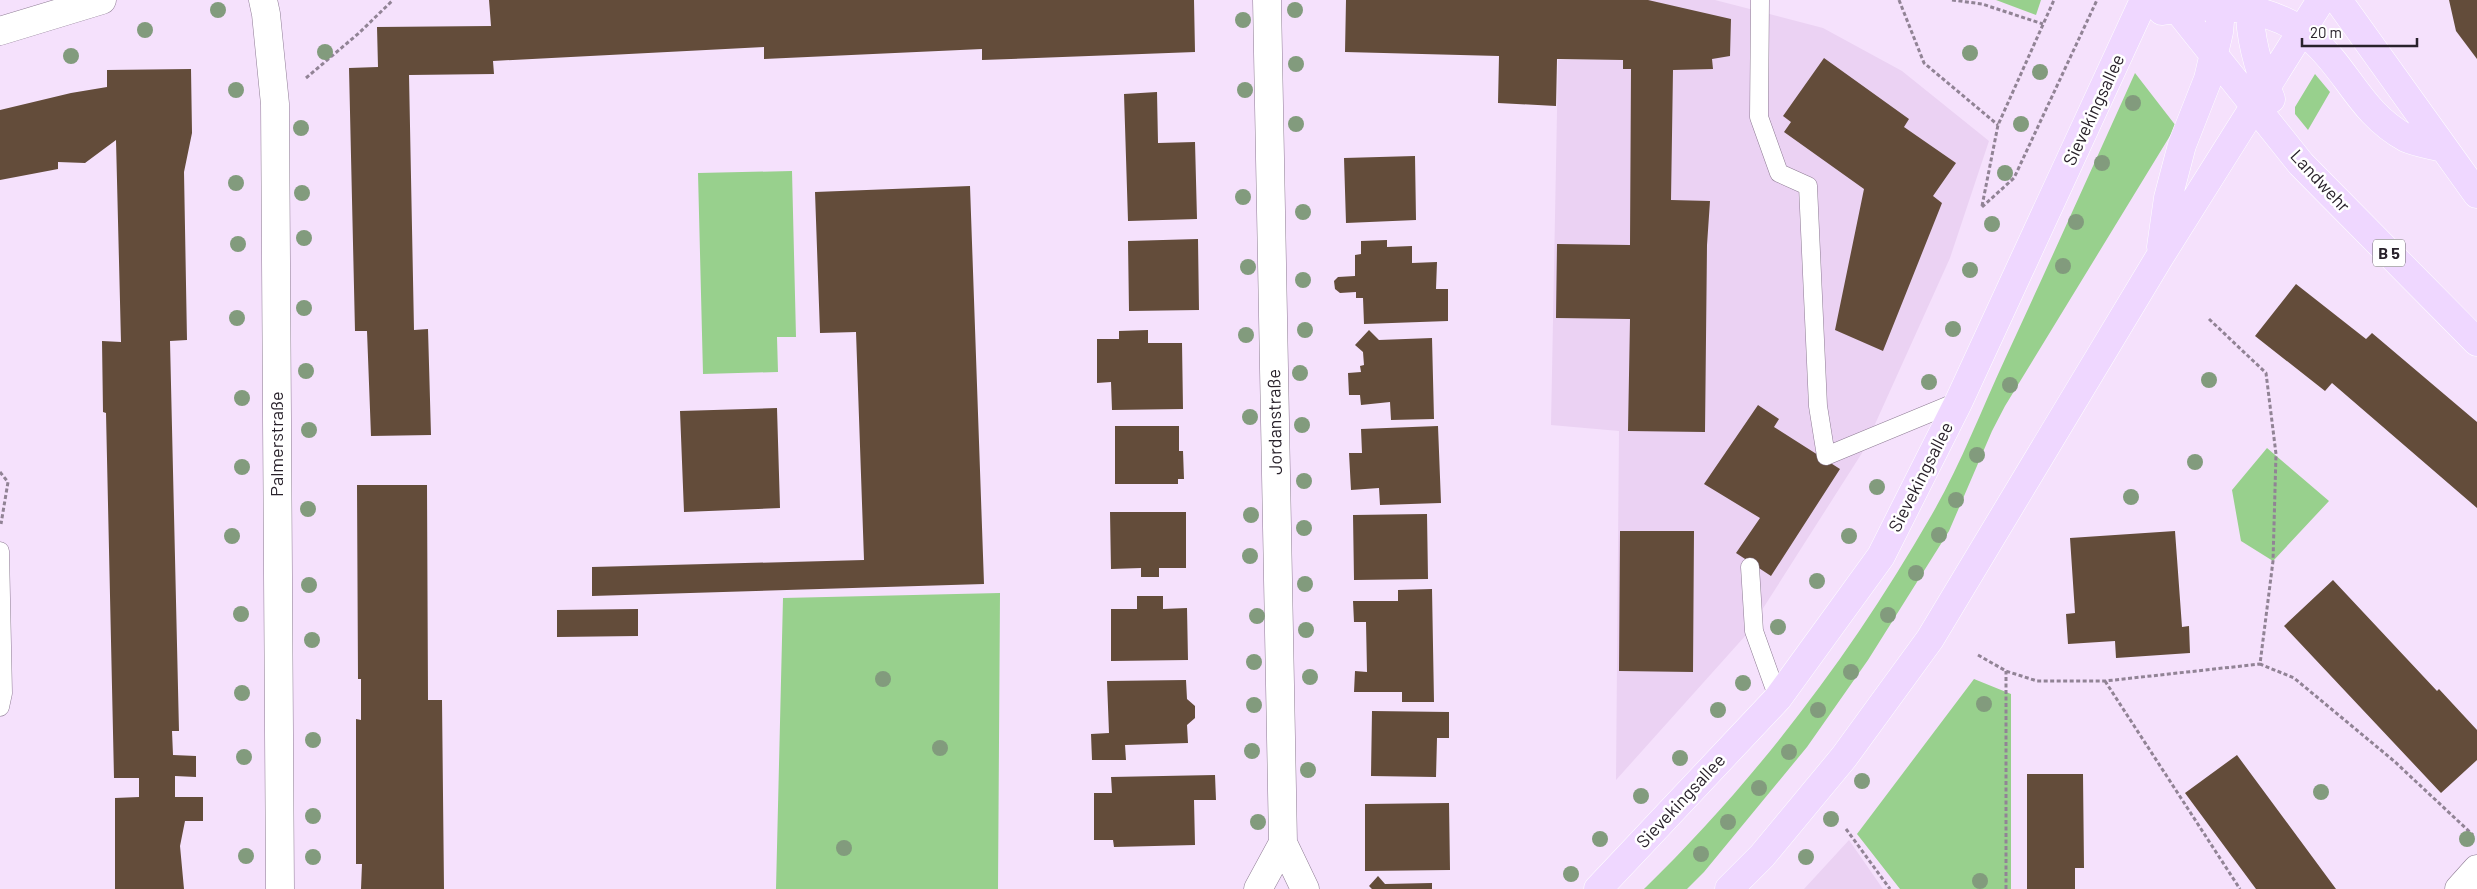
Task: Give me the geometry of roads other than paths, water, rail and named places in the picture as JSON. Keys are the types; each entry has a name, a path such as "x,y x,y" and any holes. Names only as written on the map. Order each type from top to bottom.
{"main road":[{"path":"1729,889 1762,856 1844,758 1930,639 2159,258 2321,0"},
{"path":"2338,0 2477,194"},
{"path":"2140,9 2173,4 2222,3 2249,5 2302,31 2322,49 2368,109 2407,138 2443,148"},
{"path":"2159,258 2168,198 2180,154 2208,79 2222,3"},
{"name":"Landwehr","path":"2173,4 2213,56 2260,97 2301,164 2477,342"},
{"path":"2249,5 2260,97"},
{"name":"Sievekingsallee","path":"1598,889 1778,698 1881,556 1959,401 2140,9"}],"street":[{"path":"0,31 102,0"},
{"name":"Palmerstraße","path":"262,0 266,14 275,104 280,889"},
{"name":"Jordanstraße","path":"1267,0 1283,843 1305,889"},
{"name":"Jordanstraße","path":"1258,889 1283,843"},
{"path":"2459,889 2477,869"}],"lane":[{"path":"1760,0 1760,117 1779,173 1808,186 1818,406 1826,456 1891,431 1959,401"},
{"path":"0,550 3,693 0,707"},
{"path":"1750,566 1754,630 1778,698"}]}
